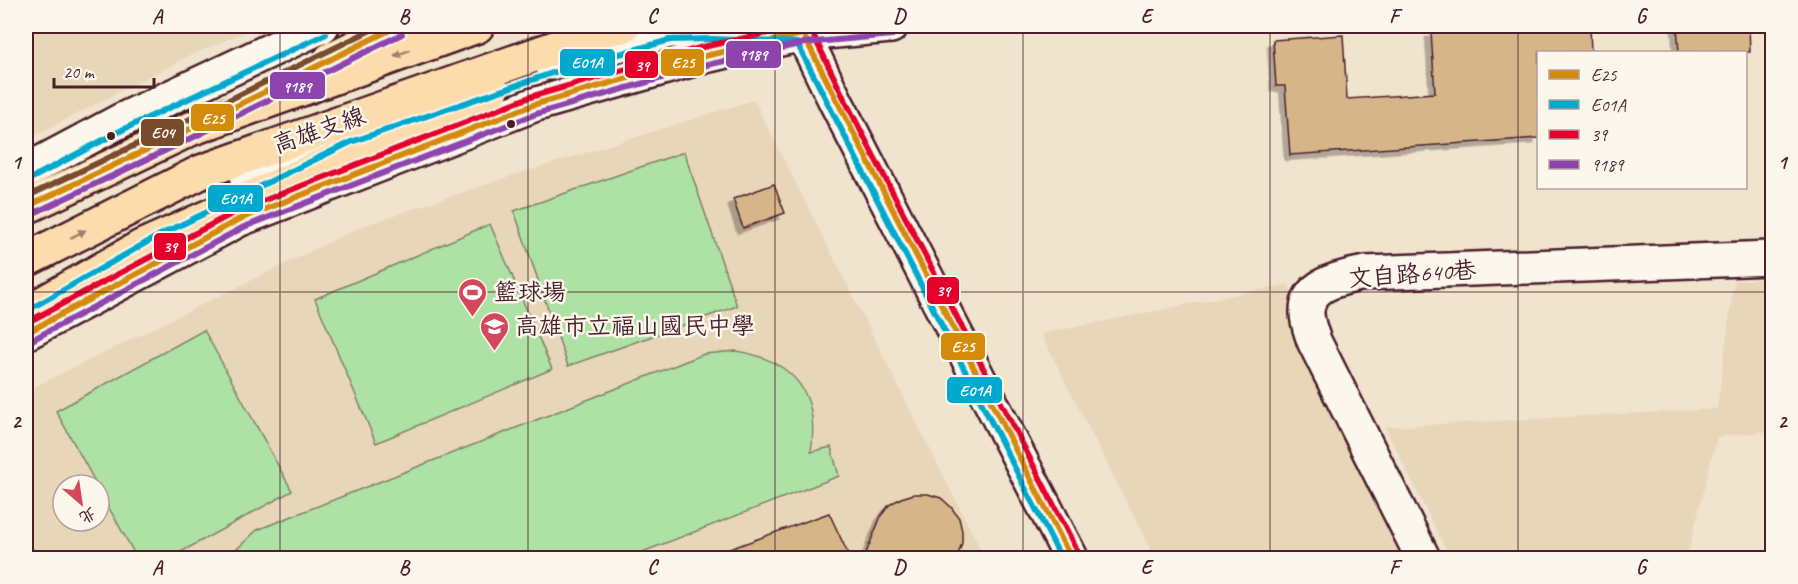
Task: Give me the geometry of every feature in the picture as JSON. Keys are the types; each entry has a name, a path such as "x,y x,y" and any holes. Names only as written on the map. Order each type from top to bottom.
{"highway":[{"path":"190,129 398,26"},
{"name":"高雄支線","path":"26,207 190,129 477,26"},
{"name":"高雄支線","path":"26,260 201,172 614,27 623,26"},
{"path":"26,313 141,247 558,61"}],"street":[{"path":"26,171 120,121 322,26"},
{"path":"26,301 154,228 348,134 558,61 669,31 801,30 891,26"},
{"path":"26,333 240,219 533,105 801,30"},
{"path":"801,30 1071,558"},
{"name":"文自路640巷","path":"1423,558 1314,341 1306,315 1307,303 1312,292 1339,279 1365,273 1773,258"}],"shaded area":[{"path":"26,26 260,26 191,55 26,140"},
{"name":"高雄市立福山國民中學","path":"754,100 985,558 26,558 26,391 362,226 499,180"},
{"path":"1772,278 1772,431 1717,437 1687,558 1450,558 1385,427 1717,409 1734,281"},
{"path":"1288,284 1405,558 1155,558 1041,334"}],"green space":[{"path":"684,152 737,306 568,366 514,211"},
{"path":"490,224 552,369 376,443 315,299"},
{"path":"204,330 292,491 170,558 137,558 111,511 111,473 90,473 56,411"},
{"path":"736,351 773,362 787,371 798,383 806,396 811,413 813,431 811,452 831,447 839,476 627,558 231,558 257,530 704,354"},
{"path":"26,531 36,558 26,558"}],"building":[{"path":"1590,26 1591,51 1537,51 1537,138 1290,155 1285,86 1276,86 1273,40 1343,35 1347,99 1435,93 1431,32"},
{"path":"1677,26 1749,26 1750,52 1679,51"},
{"path":"774,184 785,213 743,228 733,199"},
{"path":"914,494 928,494 941,498 959,518 962,543 957,558 864,558 881,516 889,505"},
{"path":"829,513 850,558 714,558 713,555"}],"transit line":[{"name":"E04","path":"26,197 379,26"},
{"name":"E25","path":"26,207 398,26"},
{"name":"39","path":"26,323 237,211 530,97 703,47 800,26"},
{"name":"39","path":"809,26 1079,554"},
{"name":"E01A","path":"30,179 124,129 326,34"},
{"name":"9189","path":"30,215 402,34"},
{"name":"E25","path":"26,333 240,219 533,105 705,56 803,34 1071,558"},
{"name":"9189","path":"30,341 244,227 536,114 707,65 804,43 892,35"},
{"name":"E01A","path":"30,309 158,236 351,142 561,70 670,40 713,39 797,43 1061,558"}],"place":[{"name":"籃球場","path":"473,318"},
{"name":"高雄市立福山國民中學","path":"494,352"}]}
